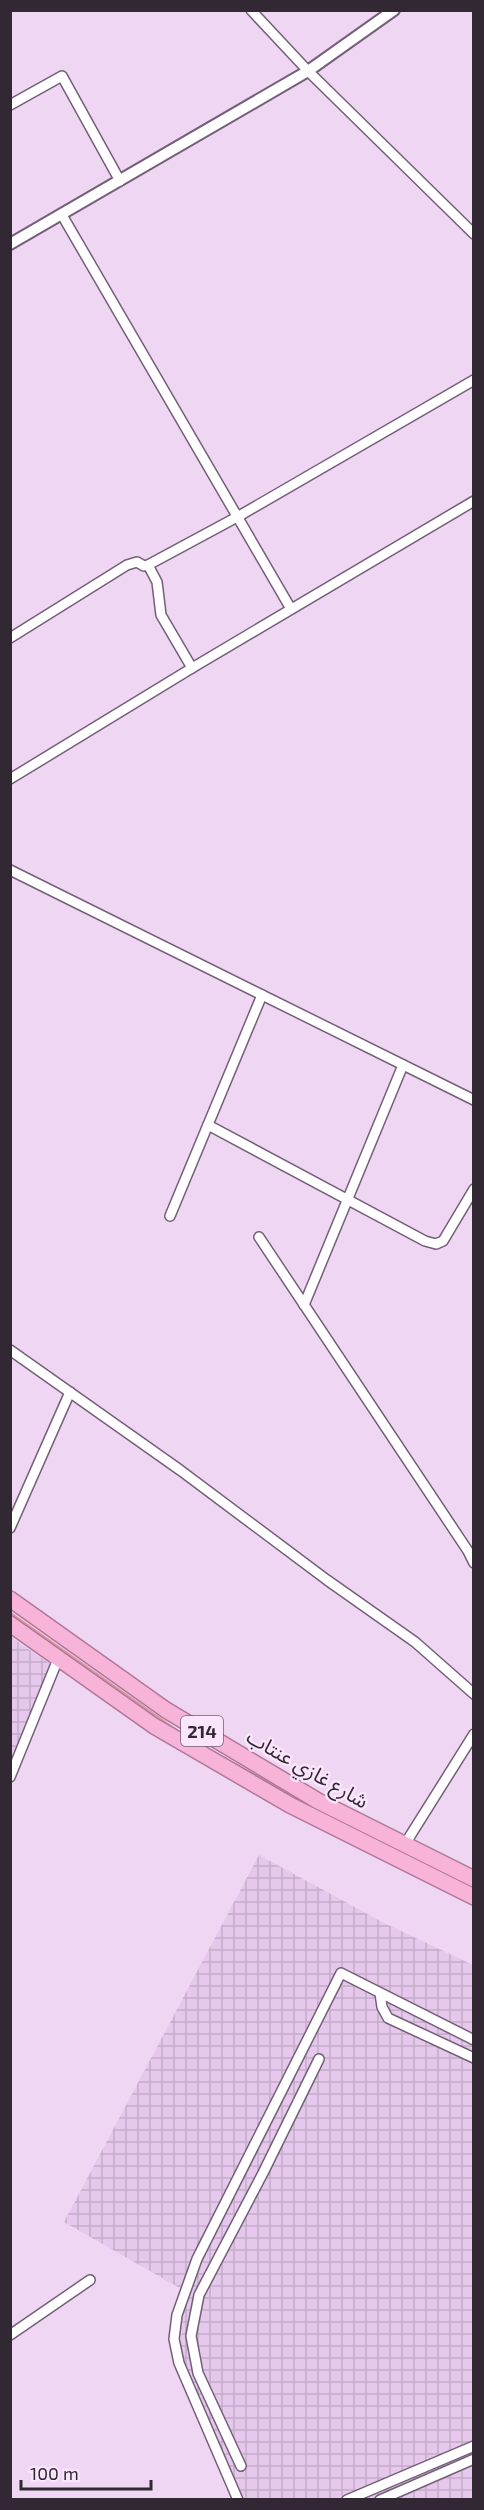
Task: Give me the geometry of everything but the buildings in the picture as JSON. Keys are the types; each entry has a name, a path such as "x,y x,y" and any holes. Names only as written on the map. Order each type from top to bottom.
{"highway":[{"name":"شارع غازي عنتاب","path":"10,1599 166,1710 318,1801 474,1879"},
{"name":"214","path":"10,1624 154,1726 280,1799 474,1897"}],"street":[{"path":"251,10 308,71 474,234"},
{"path":"10,244 308,71 394,10"},
{"path":"10,105 62,76 120,181"},
{"path":"62,215 291,609"},
{"path":"10,638 127,565 137,562 144,566 148,565 238,516 474,380"},
{"path":"10,779 474,501"},
{"path":"148,565 157,582 161,615 192,668"},
{"path":"10,870 474,1100"},
{"path":"170,1216 262,995"},
{"path":"304,1305 403,1065"},
{"path":"208,1125 425,1241 436,1244 443,1240 474,1189"},
{"path":"259,1237 474,1563"},
{"path":"10,1350 180,1470 327,1580 415,1642 474,1694"},
{"path":"10,1528 70,1392"},
{"path":"10,1777 58,1659"},
{"path":"405,1844 474,1734"},
{"path":"238,2499 179,2363 174,2339 177,2315 197,2259 341,1972 474,2040"},
{"path":"380,1993 382,2007 388,2018 474,2058"},
{"path":"241,2466 198,2373 191,2336 199,2295 263,2174 319,2059"},
{"path":"10,2335 90,2280"},
{"path":"197,2405 210,2398"},
{"path":"347,2499 474,2445"},
{"path":"380,2499 474,2459"},
{"path":"440,2460 445,2471"}],"shaded area":[{"path":"11,1612 191,1739 473,1886 473,1891 296,1802 185,1741 11,1619"},
{"path":"11,1637 50,1664 11,1762"},
{"path":"259,1855 384,1923 473,1965 473,2499 240,2499 179,2363 185,2291 64,2222"}]}
